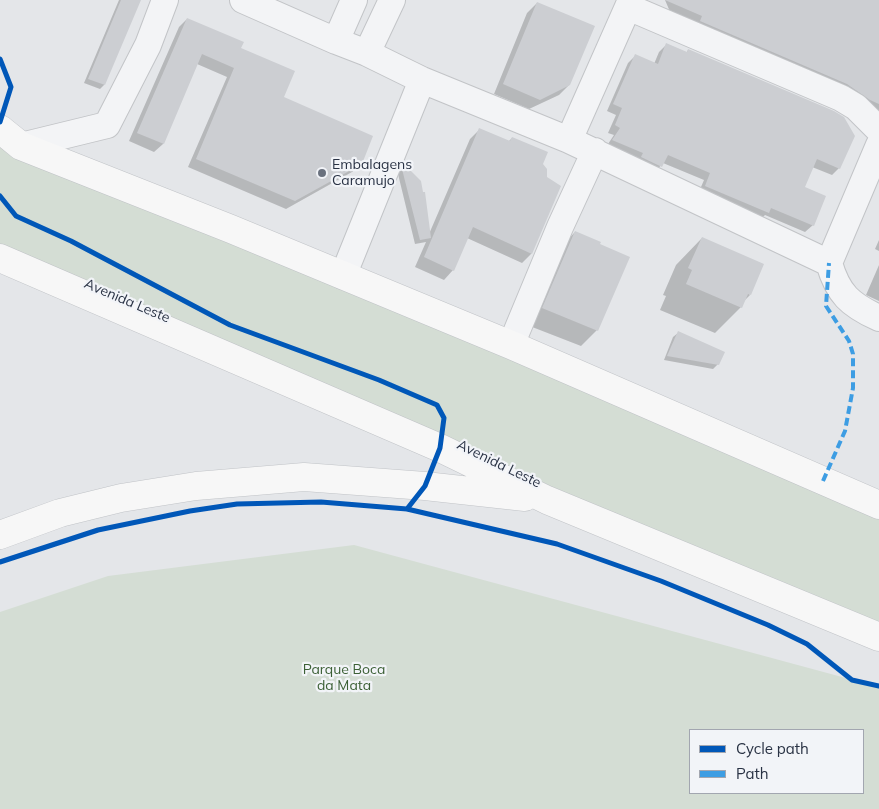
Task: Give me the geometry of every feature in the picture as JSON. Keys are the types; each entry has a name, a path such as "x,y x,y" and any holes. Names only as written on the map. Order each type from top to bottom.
{"main road":[{"path":"0,129 21,146 231,229 511,345 879,505"},
{"name":"Avenida Leste","path":"0,258 440,448 547,500 879,637"},
{"path":"0,535 60,513 121,498 196,486 304,477 425,486 547,500"}],"street":[{"path":"21,146 107,125 148,45 165,0"},
{"path":"243,0 367,53 422,80 595,151 829,263"},
{"path":"336,41 354,0"},
{"path":"367,53 392,0"},
{"path":"569,140 630,3 841,98 856,107 879,130"},
{"path":"343,276 422,80"},
{"path":"879,144 829,263 833,278 841,292 860,310 879,318"},
{"path":"511,345 560,227 595,151"}],"green space":[{"path":"0,124 879,506 879,632 0,246"},
{"name":"Parque Boca da Mata","path":"354,545 879,687 879,809 0,809 0,612 108,576"}],"building":[{"path":"121,0 141,0 105,85 88,79"},
{"path":"665,0 879,0 879,104 847,84 700,21 702,16"},
{"path":"537,2 595,26 570,85 540,100 503,84"},
{"path":"187,18 244,42 241,48 295,71 284,97 373,136 362,164 295,201 196,159 234,68 202,54 164,144 137,133"},
{"path":"666,43 687,52 688,49 834,111 844,117 855,136 840,169 817,159 805,187 826,196 814,226 771,208 769,213 705,186 710,173 668,155 662,167 641,157 643,153 612,140 620,128 615,125 622,108 613,104 635,54 658,64"},
{"path":"479,128 510,141 512,137 548,152 543,164 547,169 547,177 561,186 532,254 473,227 454,271 424,257"},
{"path":"404,164 421,181 423,192 425,192 431,238 420,240 402,169"},
{"path":"575,231 630,257 598,331 542,308"},
{"path":"702,237 764,264 751,295 748,294 742,308 686,284 692,270 688,268"},
{"path":"678,331 725,352 719,365 667,356"}],"marked path":[{"path":"823,481 845,431 853,388 853,354 849,341 826,306 829,263"}],"cycle path":[{"path":"0,59 11,87 0,122"},
{"path":"0,196 16,216 71,241 230,325 379,380 437,405 444,418 440,448 425,486 407,509"},
{"path":"0,562 98,530 190,511 237,504 321,502 407,509 557,544 661,581 768,625 807,644 852,680 879,686"}],"place":[{"name":"Embalagens Caramujo","path":"322,173"}]}
